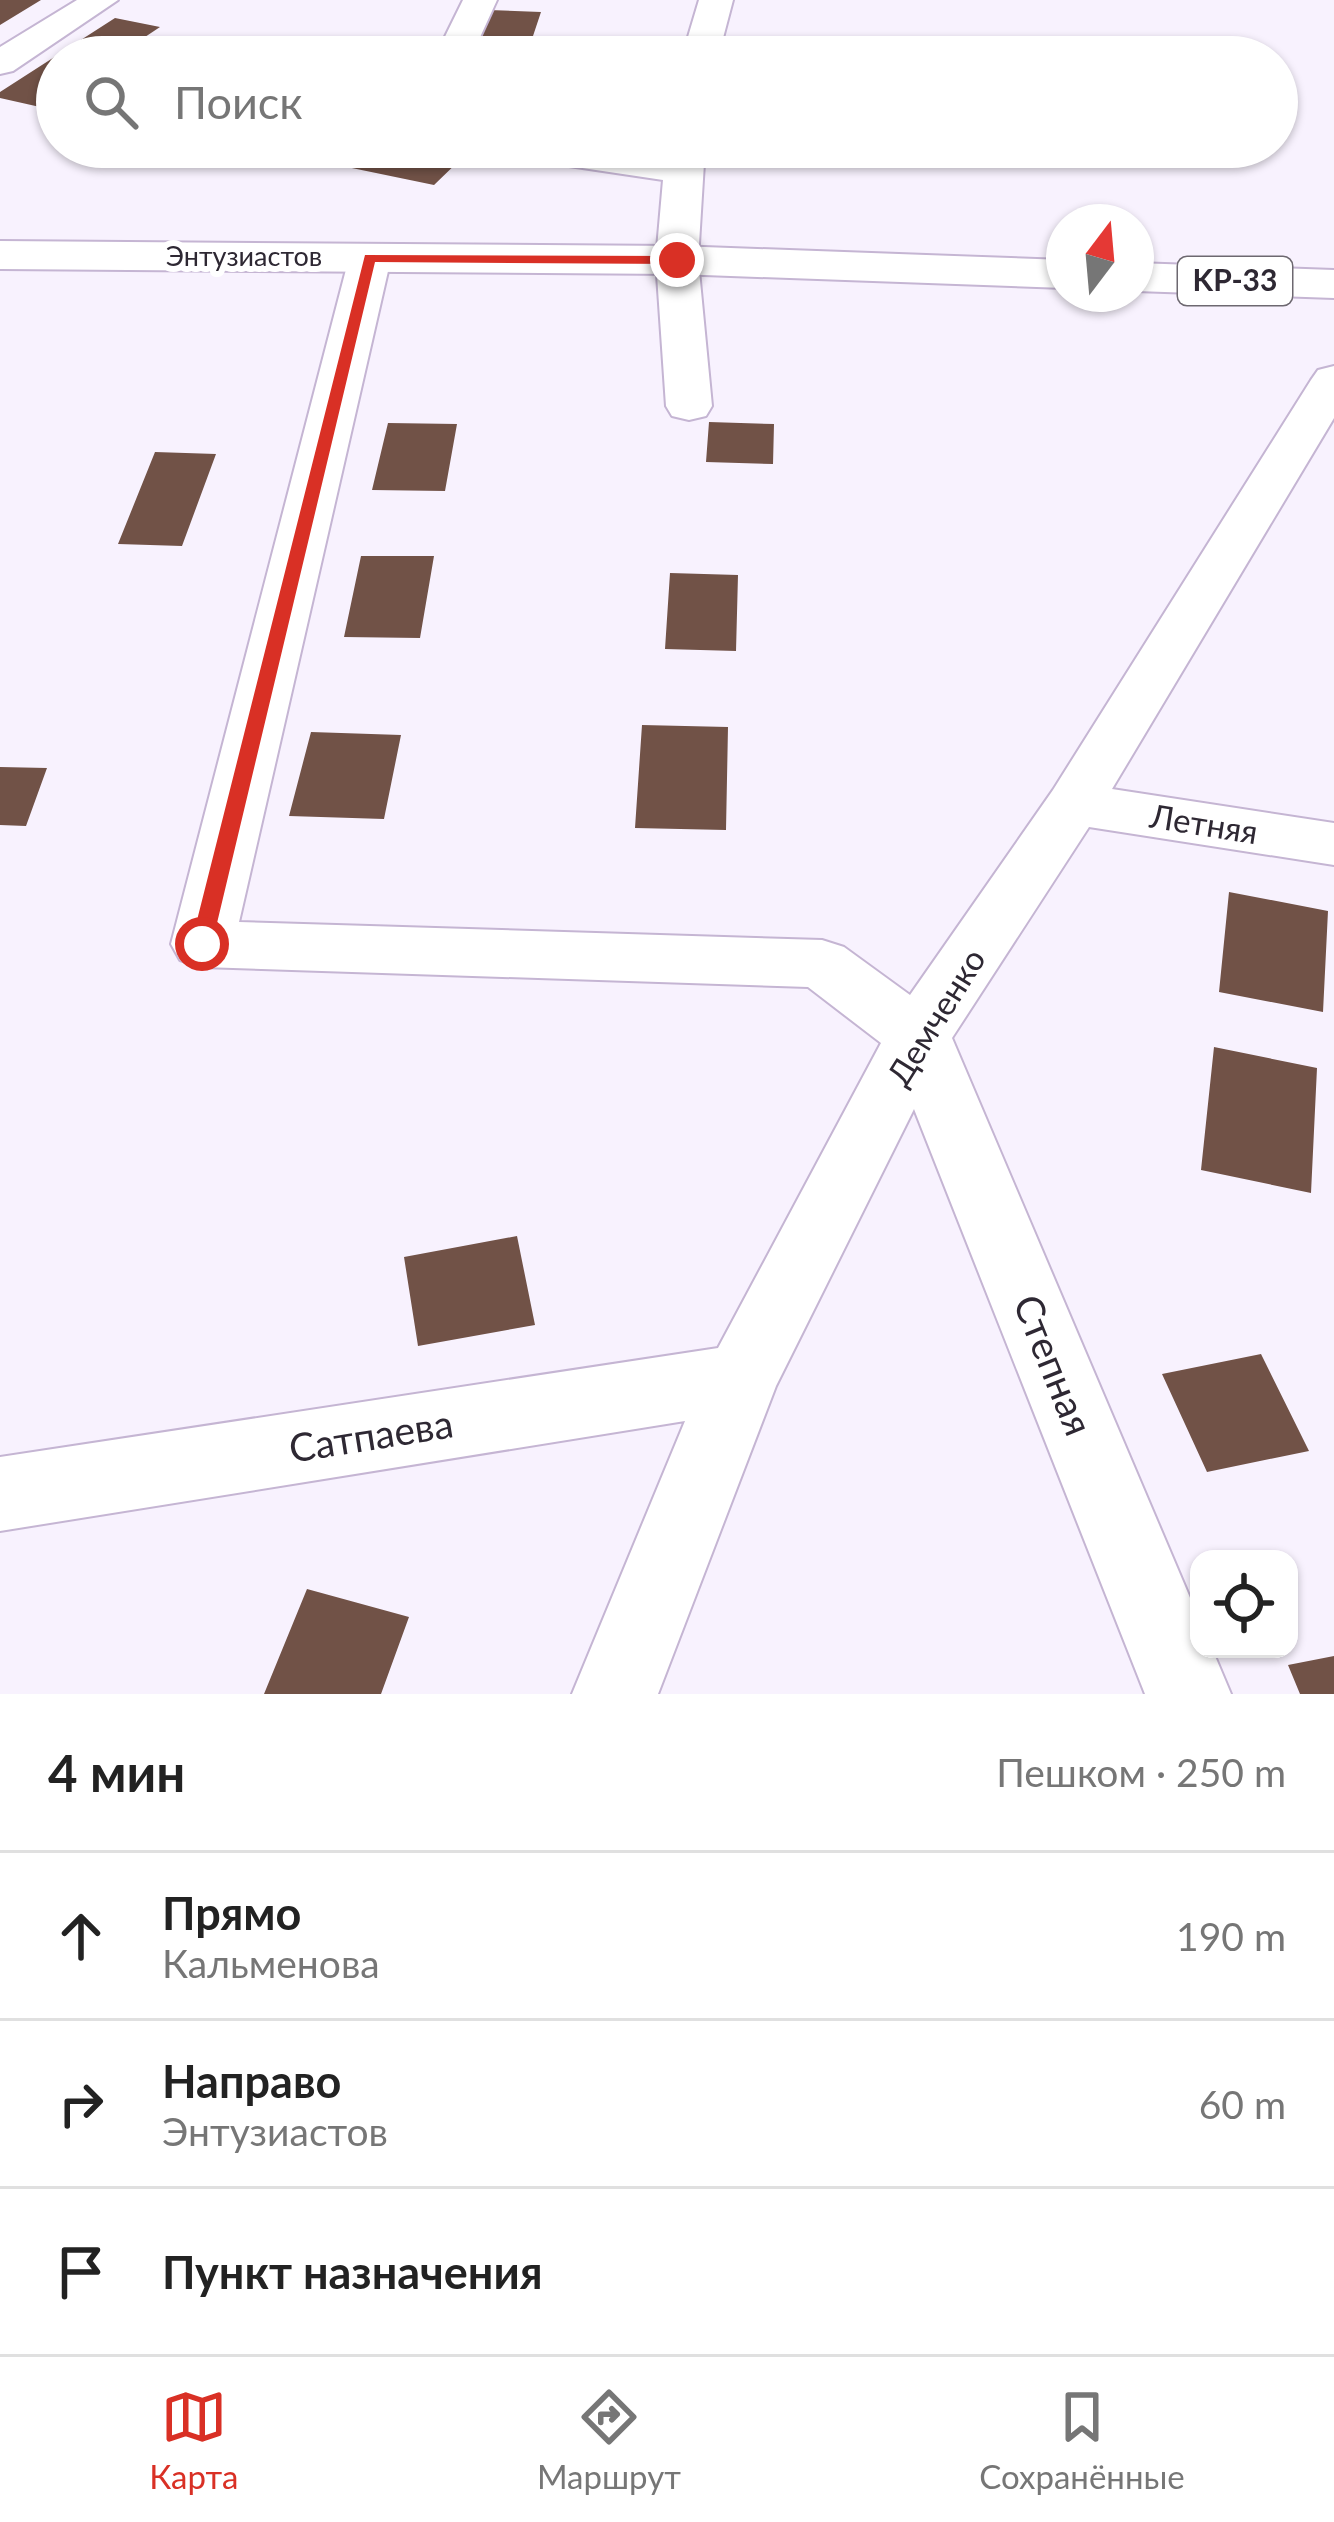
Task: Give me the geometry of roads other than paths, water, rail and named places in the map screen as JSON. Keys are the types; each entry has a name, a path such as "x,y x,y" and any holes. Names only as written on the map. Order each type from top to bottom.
{"main road":[{"name":"Энтузиастов","path":"0,255 677,260 1046,273"},
{"name":"KP-33","path":"1154,278 1334,284"}],"street":[{"path":"43,36 101,0"},
{"path":"463,36 480,0"},
{"path":"706,36 716,0"},
{"path":"0,63 36,41"},
{"path":"684,168 677,260 689,406"},
{"path":"370,258 202,944 822,964 918,1036"},
{"name":"Демченко","path":"615,1694 741,1378 918,1036 1074,804 1334,380"},
{"name":"Летняя","path":"1074,804 1334,844"},
{"name":"Степная","path":"918,1036 1188,1694"},
{"name":"Сатпаева","path":"0,1494 741,1378"}]}
